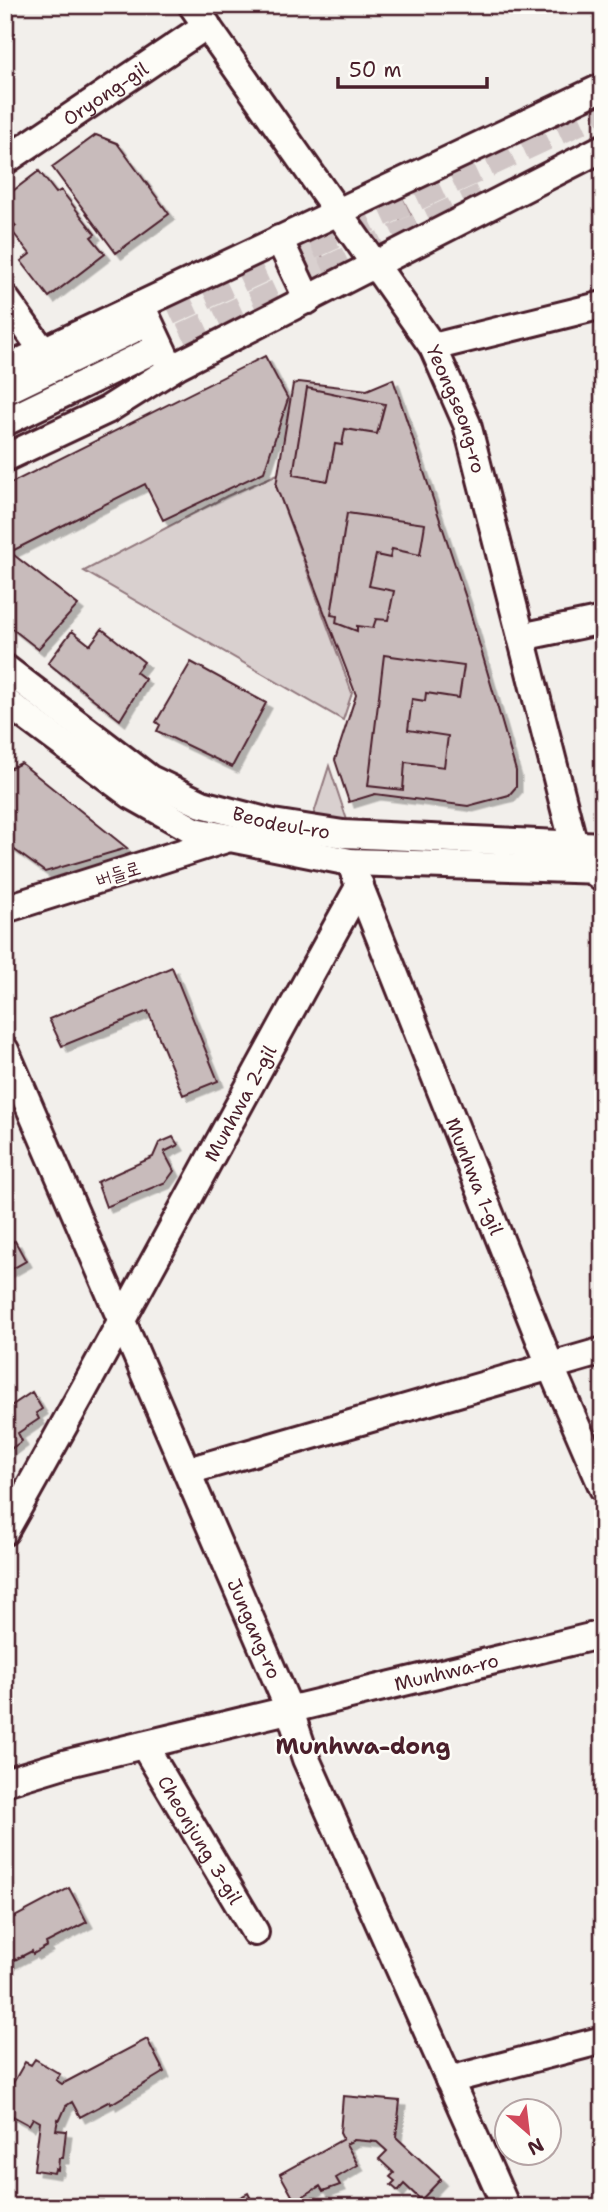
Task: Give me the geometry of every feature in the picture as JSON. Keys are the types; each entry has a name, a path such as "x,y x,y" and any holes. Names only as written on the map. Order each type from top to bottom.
{"street":[{"name":"Oryong-gil","path":"5,161 199,15"},
{"name":"Yeongseong-ro","path":"199,15 433,347 467,424 574,845 600,866"},
{"path":"5,391 141,312 279,239 603,87"},
{"path":"5,458 107,410 175,367 603,148"},
{"path":"279,239 308,300"},
{"path":"5,298 43,351"},
{"path":"433,347 603,306"},
{"path":"5,369 141,312"},
{"path":"141,312 175,367"},
{"path":"5,422 147,353"},
{"path":"521,637 603,620"},
{"name":"Beodeul-ro","path":"5,668 150,779 202,804 273,823 343,834 574,845"},
{"name":"Beodeul-ro","path":"5,701 131,795 195,831 231,838 355,874 600,866"},
{"name":"버들로","path":"5,909 231,838"},
{"name":"Munhwa 2-gil","path":"5,1531 123,1322 243,1096 355,874"},
{"name":"Munhwa 1-gil","path":"355,874 550,1365 603,1488"},
{"name":"Jungang-ro","path":"5,1050 290,1710 306,1759 506,2207"},
{"path":"188,1471 603,1351"},
{"name":"Munhwa-ro","path":"290,1710 603,1634"},
{"path":"5,1782 290,1710"},
{"name":"Cheonjung 3-gil","path":"145,1747 255,1932"},
{"path":"449,2080 603,2040"}],"shaded area":[{"path":"398,190 421,234 402,223 396,214 392,203"},
{"path":"296,240 314,246 324,260 328,273 318,287"},
{"path":"278,474 276,486 352,693 343,720 84,571 227,496"},
{"path":"329,766 352,835 309,829"}],"building":[{"path":"96,135 117,143 169,214 116,253 52,167"},
{"path":"39,171 56,193 61,190 95,234 91,237 105,254 49,297 21,261 30,254 11,230 16,226 5,213 5,197"},
{"path":"265,356 288,399 264,472 163,520 145,484 10,552 78,605 38,649 5,623 5,486"},
{"path":"393,379 466,598 516,771 516,787 509,795 468,806 375,794 349,802 335,760 356,695 276,486 293,384 299,382 367,390"},
{"path":"307,388 385,404 377,434 345,429 342,445 335,444 328,481 293,475"},
{"path":"347,513 425,524 420,555 392,549 390,558 376,555 369,586 394,591 388,620 376,619 373,628 357,626 357,631 336,623 337,616 331,615"},
{"path":"102,629 144,662 136,672 145,679 120,720 48,663 72,631 90,645"},
{"path":"384,655 464,666 459,698 426,693 425,701 412,699 408,730 448,736 444,767 405,762 403,790 368,786"},
{"path":"191,662 266,703 232,767 157,731 160,725 156,722"},
{"path":"21,763 127,848 45,872 5,843 5,771"},
{"path":"172,967 218,1081 183,1095 148,1011 62,1046 49,1019"},
{"path":"173,1137 178,1145 164,1152 174,1171 166,1182 106,1207 97,1182 153,1157 159,1143"},
{"path":"15,1241 26,1261 5,1273 5,1244"},
{"path":"32,1392 42,1409 36,1413 39,1419 18,1433 22,1441 5,1453 5,1410"},
{"path":"69,1888 87,1922 46,1943 47,1946 33,1954 32,1951 5,1965 5,1922"},
{"path":"147,2039 164,2072 111,2104 110,2101 80,2117 72,2102 66,2106 60,2120 58,2119 56,2130 66,2131 63,2158 59,2158 58,2170 55,2169 54,2173 34,2170 40,2122 33,2118 29,2125 5,2112 5,2097 25,2062 31,2065 35,2059 60,2074 56,2080 62,2084"},
{"path":"343,2096 400,2101 396,2137 441,2179 421,2200 404,2184 398,2191 391,2185 395,2181 390,2177 394,2173 379,2159 387,2151 377,2142 354,2140 346,2144 358,2165 336,2178 340,2185 323,2191 320,2186 295,2201 280,2174 343,2139 340,2133"},
{"path":"248,2193 255,2207 221,2207"}],"tunnel":[{"path":"134,329 603,111"},
{"path":"147,353 481,197"}],"district":[{"name":"Munhwa-dong","path":"363,1746"}]}
